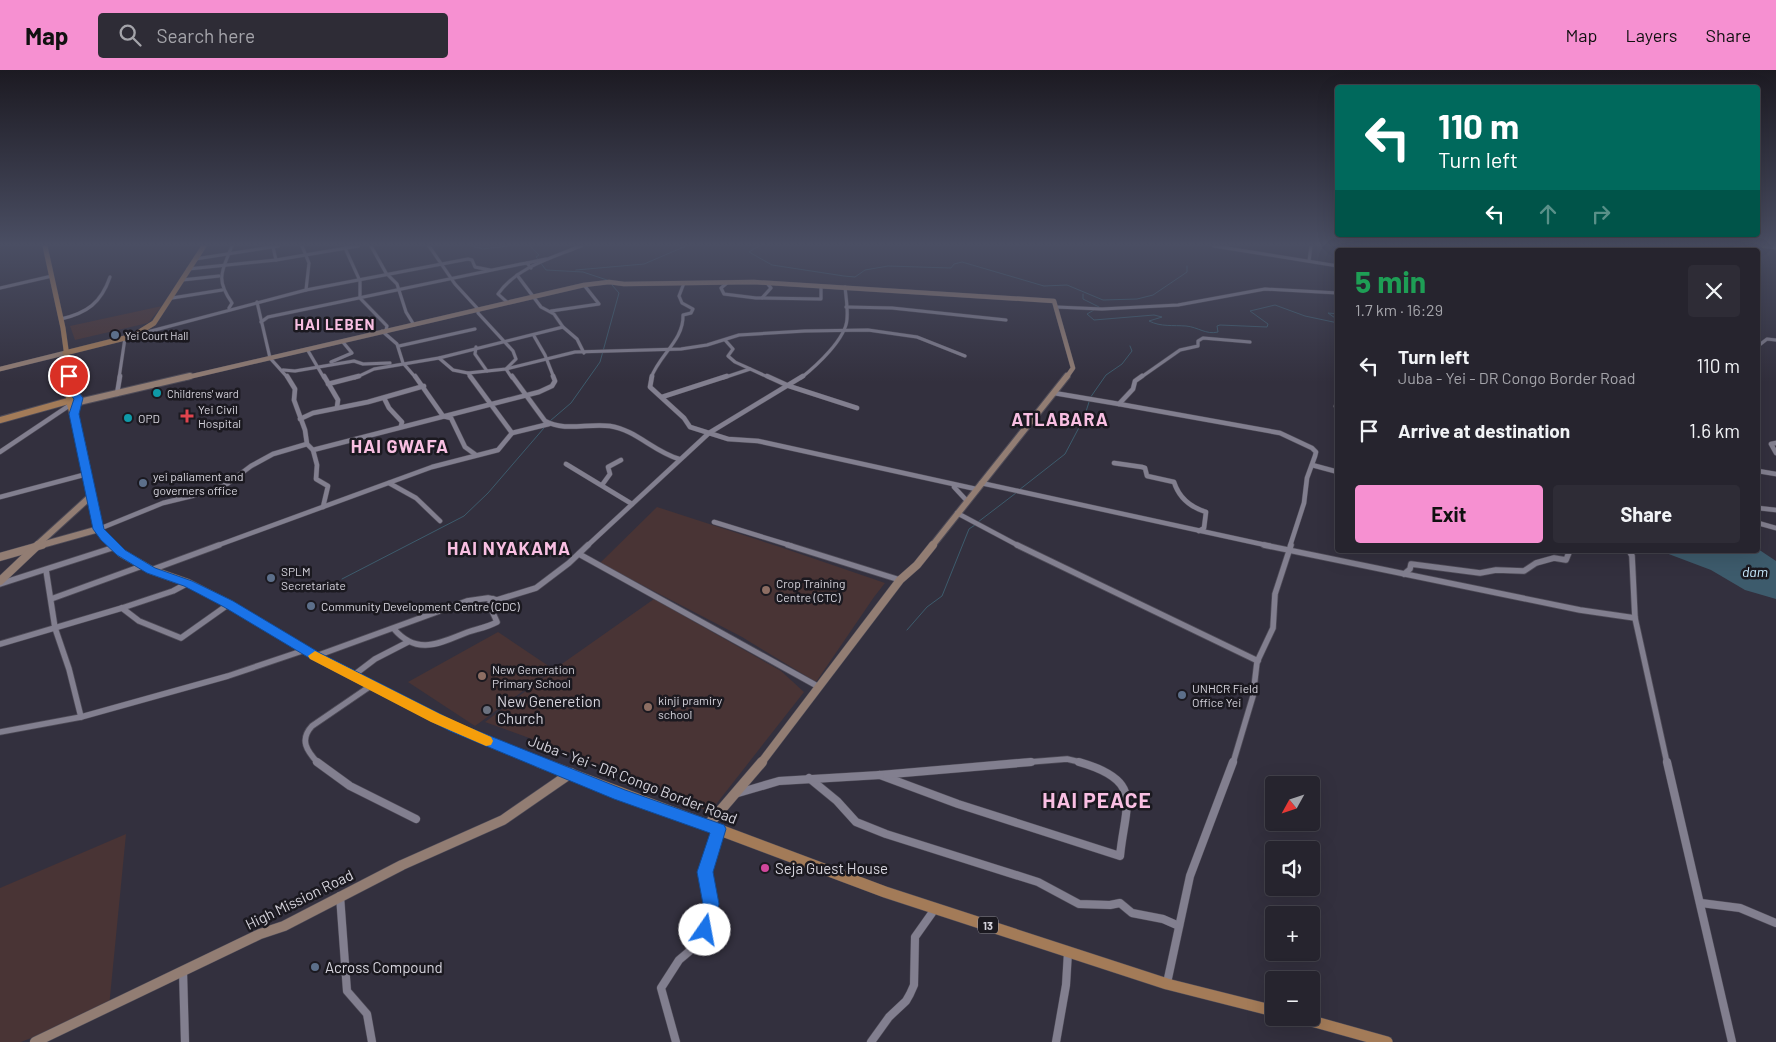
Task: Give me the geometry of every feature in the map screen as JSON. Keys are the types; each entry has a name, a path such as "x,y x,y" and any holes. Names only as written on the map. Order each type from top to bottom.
{"main road":[{"path":"55,291 71,389 69,403"},
{"path":"65,353 133,336 154,323 176,291"},
{"path":"71,389 79,400"},
{"path":"0,420 79,400"},
{"path":"74,414 79,400"},
{"name":"Juba - Yei - DR Congo Border Road","path":"69,403 74,414 99,529 115,547 147,568 188,583 229,604 315,656 372,685 455,727 620,794 885,892 1167,984 1265,1009"},
{"path":"1320,1023 1386,1042"}],"street":[{"path":"61,320 78,316 99,303 106,291"},
{"path":"172,298 213,291"},
{"path":"223,291 232,303 229,308"},
{"path":"133,336 229,308 300,291"},
{"path":"360,291 360,298 376,314 377,318 384,321 387,326 384,331"},
{"path":"261,322 268,317 391,291"},
{"path":"398,291 414,325"},
{"path":"464,291 468,301 478,309 478,313 513,351 516,359 506,368"},
{"path":"500,291 498,294 507,302"},
{"path":"529,291 541,306 551,312 577,339 584,353"},
{"path":"79,400 117,394 554,291"},
{"path":"551,312 599,304 589,291"},
{"path":"680,291 678,296 682,303 693,309 690,313 683,315 684,324 667,350 650,382 653,391 684,418 688,425 709,433 736,440 758,441 950,484 978,486 1580,610 1635,618"},
{"path":"723,291 724,294 762,298 821,299 821,291"},
{"path":"762,298 768,291"},
{"path":"315,656 467,601 510,598 536,588 579,554 709,433 759,401 789,386 828,354 843,330 847,318 845,291"},
{"path":"676,1042 661,988 680,960 692,949 705,930 711,904 705,872 713,827 736,793 900,580 917,565 978,486 1074,368 1054,301 910,291"},
{"path":"1056,307 1100,309 1178,306 1253,291"},
{"path":"1308,291 1335,293"},
{"path":"257,302 261,322 268,337 270,358 283,370 295,389 294,400 305,430 307,444 312,450 317,465 316,479 328,486 328,497 323,507"},
{"path":"846,308 892,308 1006,320"},
{"path":"328,384 358,377 374,369 439,358 476,347 534,336 564,327"},
{"path":"400,346 475,329"},
{"path":"439,358 453,370 468,373 547,360 575,352 696,348 740,335 843,330 868,330 917,337 965,356"},
{"path":"384,331 400,346 404,354 404,363 424,386 443,416 451,418 465,447 476,455"},
{"path":"312,450 525,395 552,386 555,381 547,360 534,336"},
{"path":"117,394 125,338"},
{"path":"1119,404 1126,394 1133,389 1135,381 1180,350 1198,346 1198,341 1203,338 1250,342"},
{"path":"1760,344 1767,339 1776,340"},
{"path":"725,340 733,349 728,356 751,368 789,386 857,408"},
{"path":"342,341 352,353 349,356"},
{"path":"476,347 475,354 487,371"},
{"path":"307,349 338,400 337,407"},
{"path":"0,369 65,353"},
{"path":"283,370 295,371 349,356"},
{"path":"349,356 354,361"},
{"path":"318,365 354,361 363,364 404,363"},
{"path":"506,368 525,395 550,424"},
{"path":"662,397 751,368"},
{"path":"468,373 512,433"},
{"path":"300,419 337,407 384,398 424,386"},
{"path":"1054,393 1280,434 1315,450 1315,462 1312,465 1307,480 1307,493 1275,594 1273,628 1258,661 1253,696 1244,730 1220,802 1198,852 1179,926 1167,984"},
{"path":"384,398 389,408 402,422 401,426"},
{"path":"0,452 69,403"},
{"path":"299,413 311,414"},
{"path":"51,599 147,568 432,467 498,450 512,433 550,424 621,428 661,453 679,459"},
{"path":"1776,443 1771,444 1776,453"},
{"path":"0,557 99,529 163,503 172,503 214,489 241,476 251,466 273,454 307,444"},
{"path":"602,485 610,474 608,467 621,460"},
{"path":"1114,463 1142,467 1145,468 1147,476 1174,482 1178,491 1190,506 1206,512 1204,528 1198,531"},
{"path":"566,464 632,504"},
{"path":"1312,465 1335,471"},
{"path":"1760,471 1776,474"},
{"path":"0,498 87,474"},
{"path":"389,483 416,498 440,520"},
{"path":"950,484 967,501"},
{"path":"0,582 37,548 68,514 91,496"},
{"path":"1760,508 1776,510"},
{"path":"957,513 996,535 1258,661"},
{"path":"714,522 900,580"},
{"path":"1760,524 1776,528"},
{"path":"0,582 46,570 115,547"},
{"path":"1404,574 1410,569 1411,564 1477,573 1496,570 1524,571 1536,563 1554,558 1566,560 1569,553"},
{"path":"1630,553 1635,618 1732,1042"},
{"path":"579,554 819,687"},
{"path":"46,570 55,628 69,669 81,717"},
{"path":"0,644 122,608 173,591 188,583"},
{"path":"394,629 401,638 408,642 422,646 438,644 497,622 489,604 492,599"},
{"path":"122,608 138,621 181,638 229,604"},
{"path":"354,675 375,659 408,642"},
{"path":"0,732 81,717 228,676 305,650"},
{"path":"372,685 312,726 305,735 305,746 315,760 348,784 376,802 416,818"},
{"path":"736,793 779,781 809,778 880,775 1067,760 1093,765 1112,775 1127,797 1128,808 1120,856 992,816 880,775"},
{"name":"High Mission Road","path":"35,1042 260,934 284,926 340,896 502,820 570,773"},
{"path":"809,778 837,801 856,822 886,834 1038,882 1079,904 1110,905 1120,903 1132,913 1162,919 1179,926"},
{"path":"340,896 347,992 367,1014 372,1042"},
{"path":"1701,903 1729,905 1748,910 1776,923"},
{"path":"871,1042 889,1017 906,1001 910,994 914,984 915,937 932,913 932,907"},
{"path":"1056,1042 1065,984 1069,973 1068,951"},
{"path":"184,972 185,1042"}],"shaded area":[{"path":"162,306 148,323 75,340 70,326"},
{"name":"Crop Training Centre (CTC)","path":"657,507 885,583 816,682 742,637 600,563"},
{"name":"kinji pramiry school","path":"654,599 781,671 804,692 710,812 573,754 485,722 556,668"},
{"name":"New Generation Primary School","path":"498,632 553,669 475,726 408,682"},
{"path":"126,834 109,1007 21,1042 0,1042 0,888"}],"water":[{"name":"dam","path":"1760,550 1776,561 1776,599 1745,590 1711,570 1666,553 1760,553"}],"waterway":[{"path":"550,421 571,403 600,362 619,293 618,291"},
{"path":"1082,291 1103,300 1137,299 1153,295 1158,291"},
{"path":"1083,294 1083,299 1099,307"},
{"path":"1094,310 1087,314 1094,320 1154,315 1162,317 1149,321 1163,325 1186,326 1214,333 1218,332 1217,326 1220,325 1267,327 1268,324 1250,311 1275,305 1305,316 1335,322"},
{"path":"1335,314 1328,313 1335,318"},
{"path":"1090,398 1106,375 1122,364 1132,351 1130,346"},
{"path":"1019,490 1065,454 1084,418 1089,402"},
{"path":"342,579 464,516 488,493 544,428"},
{"path":"978,522 1016,493"},
{"path":"907,630 927,607 942,596 969,529 975,525"}],"slow traffic":[{"path":"315,656 435,718 486,741"}],"place":[{"name":"Yei Court Hall","path":"115,335"},
{"name":"Childrens' ward","path":"157,393"},
{"name":"Yei Civil Hospital","path":"187,416"},
{"name":"OPD","path":"128,418"},
{"name":"yei paliament and governers office","path":"143,483"},
{"name":"SPLM Secretariate","path":"271,578"},
{"name":"Crop Training Centre (CTC)","path":"766,590"},
{"name":"Community Development Centre (CDC)","path":"311,606"},
{"name":"New Generation Primary School","path":"482,676"},
{"name":"UNHCR Field Office Yei","path":"1182,695"},
{"name":"kinji pramiry school","path":"648,707"},
{"name":"New Generetion Church","path":"487,710"},
{"name":"Seja Guest House","path":"765,868"},
{"name":"Across Compound","path":"315,967"}],"district":[{"name":"HAI LEBEN","path":"335,324"},
{"name":"ATLABARA","path":"1060,419"},
{"name":"HAI GWAFA","path":"400,446"},
{"name":"HAI NYAKAMA","path":"509,548"},
{"name":"HAI PEACE","path":"1097,799"}],"route":[{"path":"69,376 71,389 79,402 74,414 99,529 105,538 121,553 151,570 188,583 229,604 315,656 435,718 504,748 620,794 719,829 707,859 705,872 711,904 705,930"}]}
